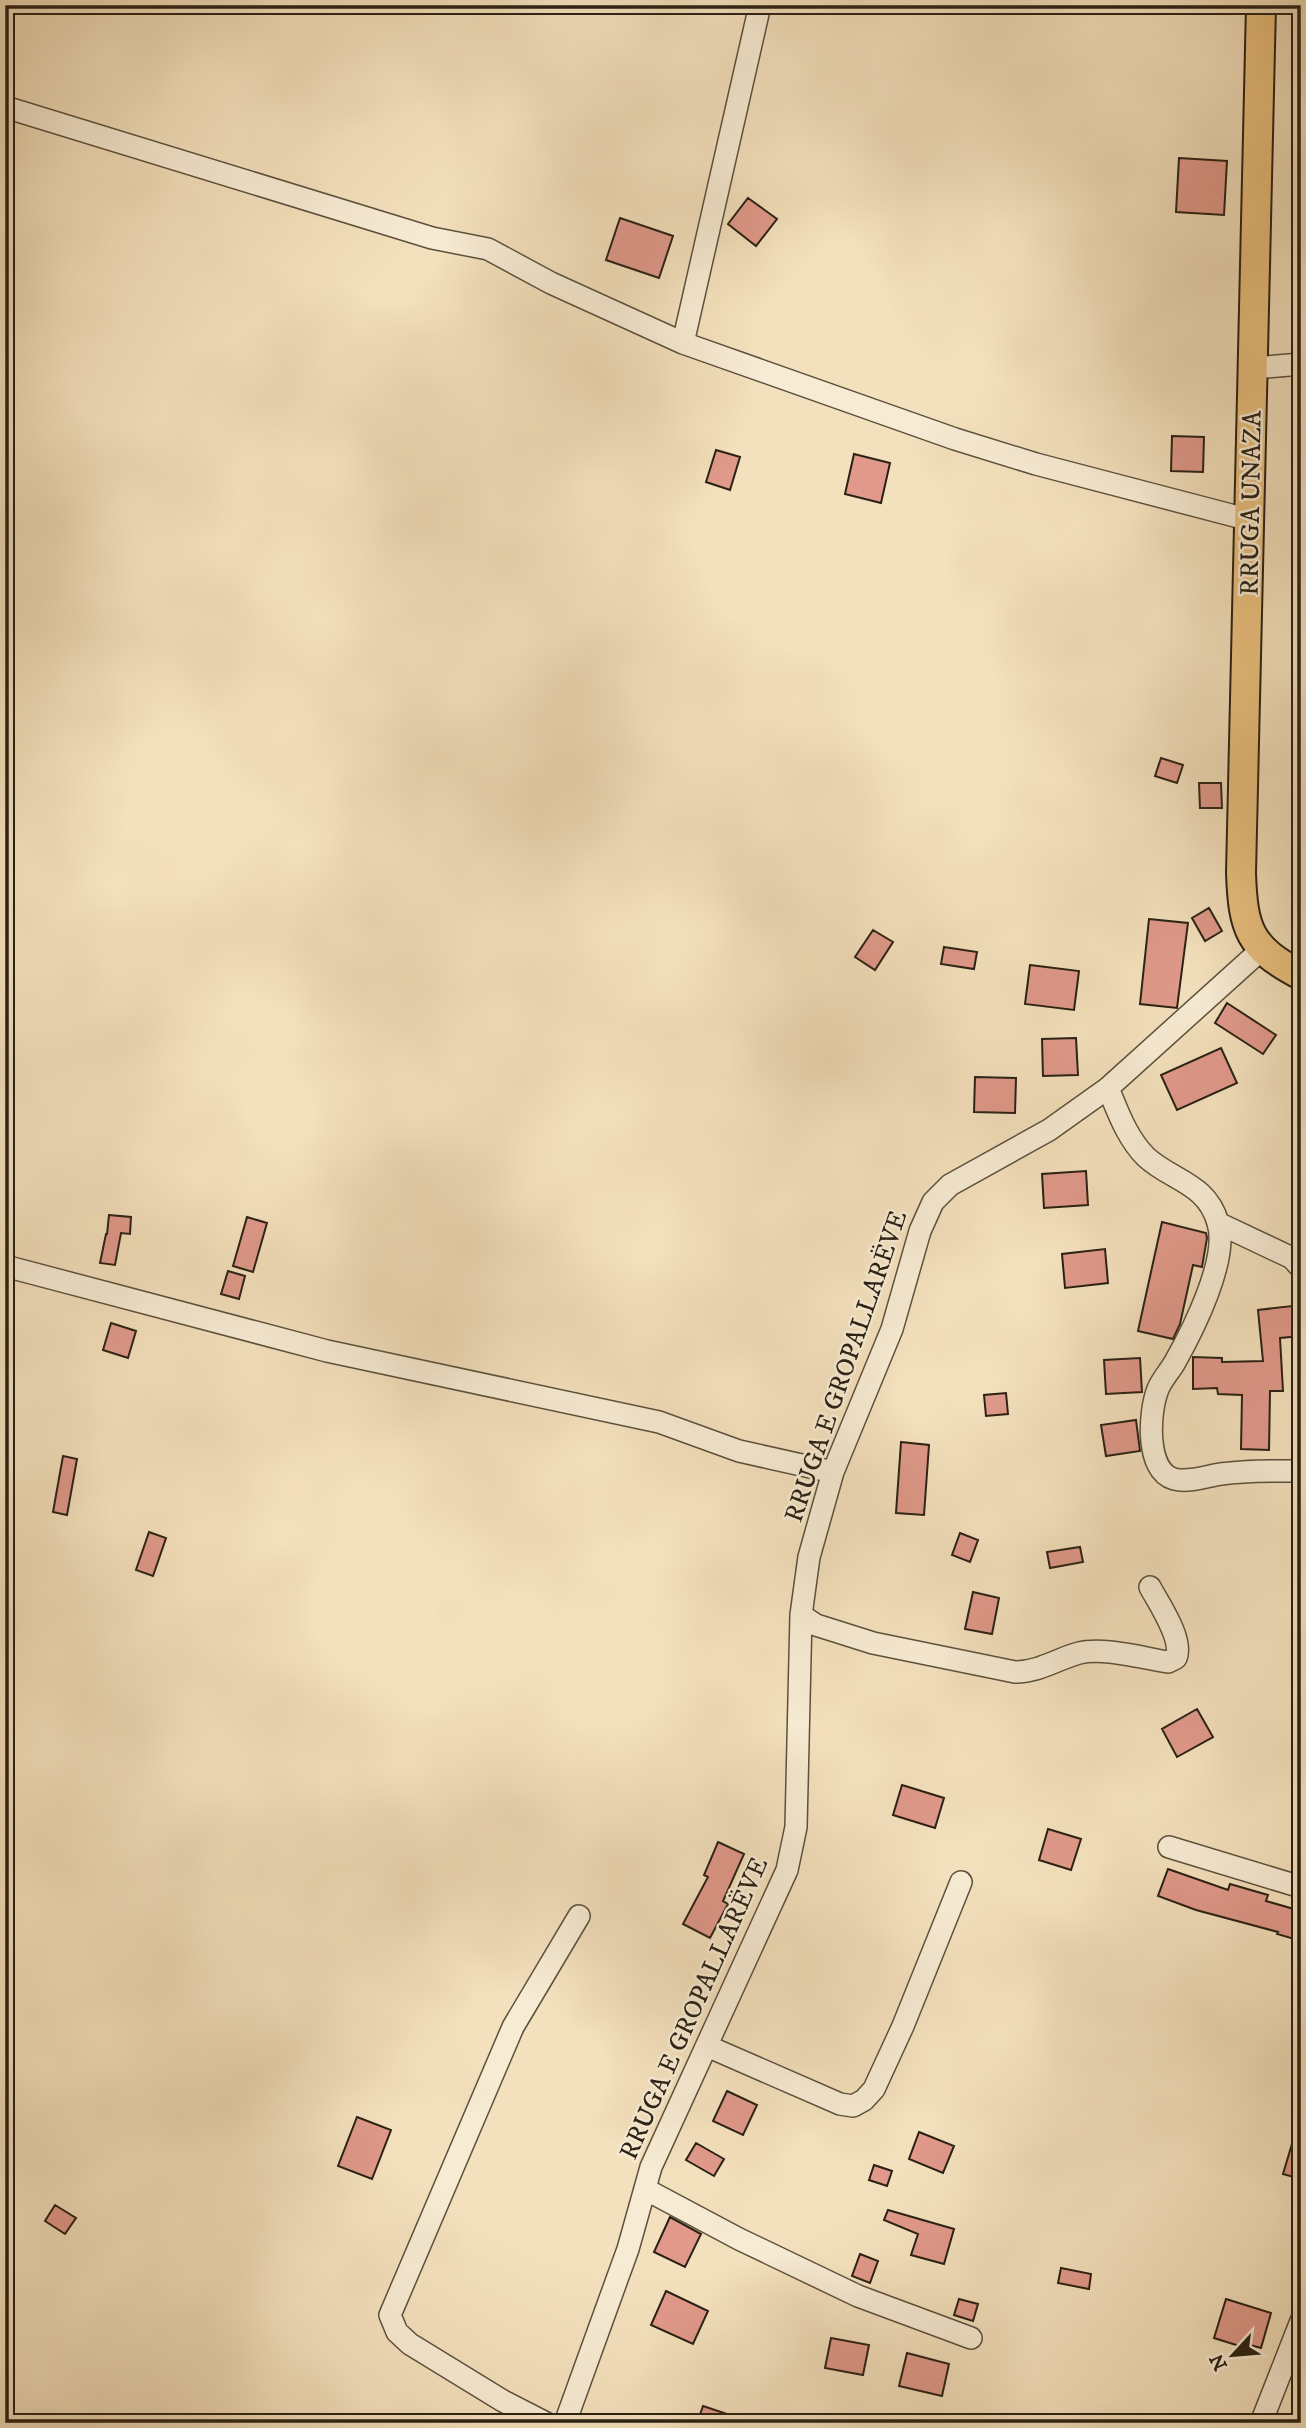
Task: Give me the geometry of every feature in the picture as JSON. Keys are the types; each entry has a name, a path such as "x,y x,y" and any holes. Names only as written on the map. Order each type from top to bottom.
{"main road":[{"name":"RRUGA UNAZA","path":"1261,5 1241,873 1246,918 1251,934 1261,950"},
{"path":"1261,950 1301,975"}],"street":[{"path":"683,342 760,5"},
{"path":"5,107 432,238 488,249 551,283 683,342 955,439 1036,464 1250,520"},
{"path":"1254,368 1301,364"},
{"name":"RRUGA E GROPALLARËVE","path":"565,2423 628,2249 651,2167 788,1870 796,1827 801,1615 809,1557 833,1472 892,1329 920,1231 933,1202 950,1185 1049,1130 1108,1088 1261,950"},
{"path":"1108,1088 1133,1141 1147,1158 1199,1190 1211,1205 1219,1223 1220,1237 1209,1291 1198,1319 1159,1387 1153,1404 1153,1445 1156,1462 1164,1475 1176,1480 1251,1471 1301,1471"},
{"path":"1219,1223 1292,1258 1301,1268"},
{"path":"5,1266 327,1351 659,1422 738,1451 833,1472"},
{"path":"801,1615 816,1625 873,1643 1015,1672 1030,1672 1079,1653 1093,1651 1168,1662 1176,1658 1180,1650 1150,1587"},
{"path":"1169,1847 1301,1887"},
{"path":"707,2046 840,2105 853,2106 864,2101 874,2089 903,2026 961,1882"},
{"path":"546,2423 503,2401 410,2344 397,2332 390,2315 513,2027 579,1916"},
{"path":"645,2189 739,2239 858,2296 971,2339"},
{"path":"1261,2423 1301,2321"}],"building":[{"path":"1179,158 1227,161 1224,215 1176,212"},
{"path":"748,198 777,219 756,246 728,224"},
{"path":"620,218 673,236 659,278 606,260"},
{"path":"1172,436 1204,437 1203,472 1171,471"},
{"path":"716,450 740,457 730,490 706,482"},
{"path":"854,454 890,463 881,503 845,494"},
{"path":"1161,758 1183,765 1177,783 1155,776"},
{"path":"1199,783 1221,783 1222,808 1200,808"},
{"path":"1209,908 1222,931 1205,941 1192,918"},
{"path":"1149,919 1188,923 1177,1008 1140,1004"},
{"path":"873,930 893,942 875,970 855,957"},
{"path":"944,947 977,952 974,969 941,964"},
{"path":"1030,965 1079,971 1074,1010 1025,1004"},
{"path":"1227,1003 1276,1035 1263,1054 1215,1023"},
{"path":"1076,1038 1078,1075 1043,1076 1042,1039"},
{"path":"1221,1048 1237,1083 1177,1110 1161,1075"},
{"path":"975,1077 1016,1078 1015,1113 974,1112"},
{"path":"1086,1171 1088,1205 1044,1208 1042,1174"},
{"path":"109,1215 131,1217 130,1234 121,1233 115,1265 100,1263"},
{"path":"247,1217 267,1223 253,1272 233,1266"},
{"path":"1162,1222 1206,1233 1207,1238 1202,1267 1193,1265 1180,1324 1173,1339 1138,1331"},
{"path":"1105,1249 1108,1283 1065,1288 1062,1254"},
{"path":"228,1271 245,1276 239,1299 221,1294"},
{"path":"1301,1305 1301,1336 1280,1338 1283,1391 1270,1391 1269,1450 1241,1449 1242,1395 1218,1394 1217,1388 1193,1389 1193,1357 1222,1358 1222,1362 1263,1361 1258,1310"},
{"path":"111,1323 136,1331 128,1358 103,1350"},
{"path":"1140,1358 1142,1392 1106,1394 1104,1360"},
{"path":"1006,1393 1008,1414 986,1416 984,1395"},
{"path":"1136,1420 1140,1451 1106,1456 1101,1425"},
{"path":"901,1442 929,1445 924,1515 896,1513"},
{"path":"63,1456 77,1459 67,1515 53,1512"},
{"path":"149,1532 166,1538 153,1576 136,1570"},
{"path":"960,1533 978,1540 970,1562 952,1555"},
{"path":"1080,1547 1083,1562 1050,1568 1047,1552"},
{"path":"973,1592 999,1598 992,1634 965,1629"},
{"path":"1197,1709 1213,1737 1177,1757 1162,1729"},
{"path":"902,1785 944,1798 935,1828 893,1815"},
{"path":"1048,1829 1081,1839 1071,1870 1039,1860"},
{"path":"718,1842 744,1854 723,1901 728,1904 710,1938 683,1924 708,1877 704,1875"},
{"path":"1168,1869 1228,1890 1230,1884 1268,1895 1266,1901 1301,1911 1301,1941 1158,1896"},
{"path":"727,2091 757,2105 743,2135 713,2121"},
{"path":"357,2117 391,2130 372,2179 338,2166"},
{"path":"1297,2127 1301,2127 1301,2179 1283,2174"},
{"path":"919,2132 954,2146 943,2173 909,2159"},
{"path":"696,2143 724,2159 714,2176 686,2160"},
{"path":"874,2165 892,2171 887,2186 869,2180"},
{"path":"55,2205 76,2218 65,2234 45,2221"},
{"path":"888,2210 954,2229 944,2264 911,2255 918,2234 884,2220"},
{"path":"670,2217 701,2234 685,2267 654,2252"},
{"path":"860,2254 878,2261 870,2283 852,2276"},
{"path":"1061,2268 1091,2274 1089,2289 1058,2283"},
{"path":"666,2291 708,2311 693,2344 651,2325"},
{"path":"959,2299 978,2304 973,2321 954,2315"},
{"path":"1226,2299 1271,2313 1261,2348 1250,2345 1249,2349 1214,2338"},
{"path":"831,2338 869,2345 863,2375 825,2368"},
{"path":"907,2353 949,2364 942,2396 899,2386"},
{"path":"703,2406 745,2420 745,2423 697,2423"}]}
